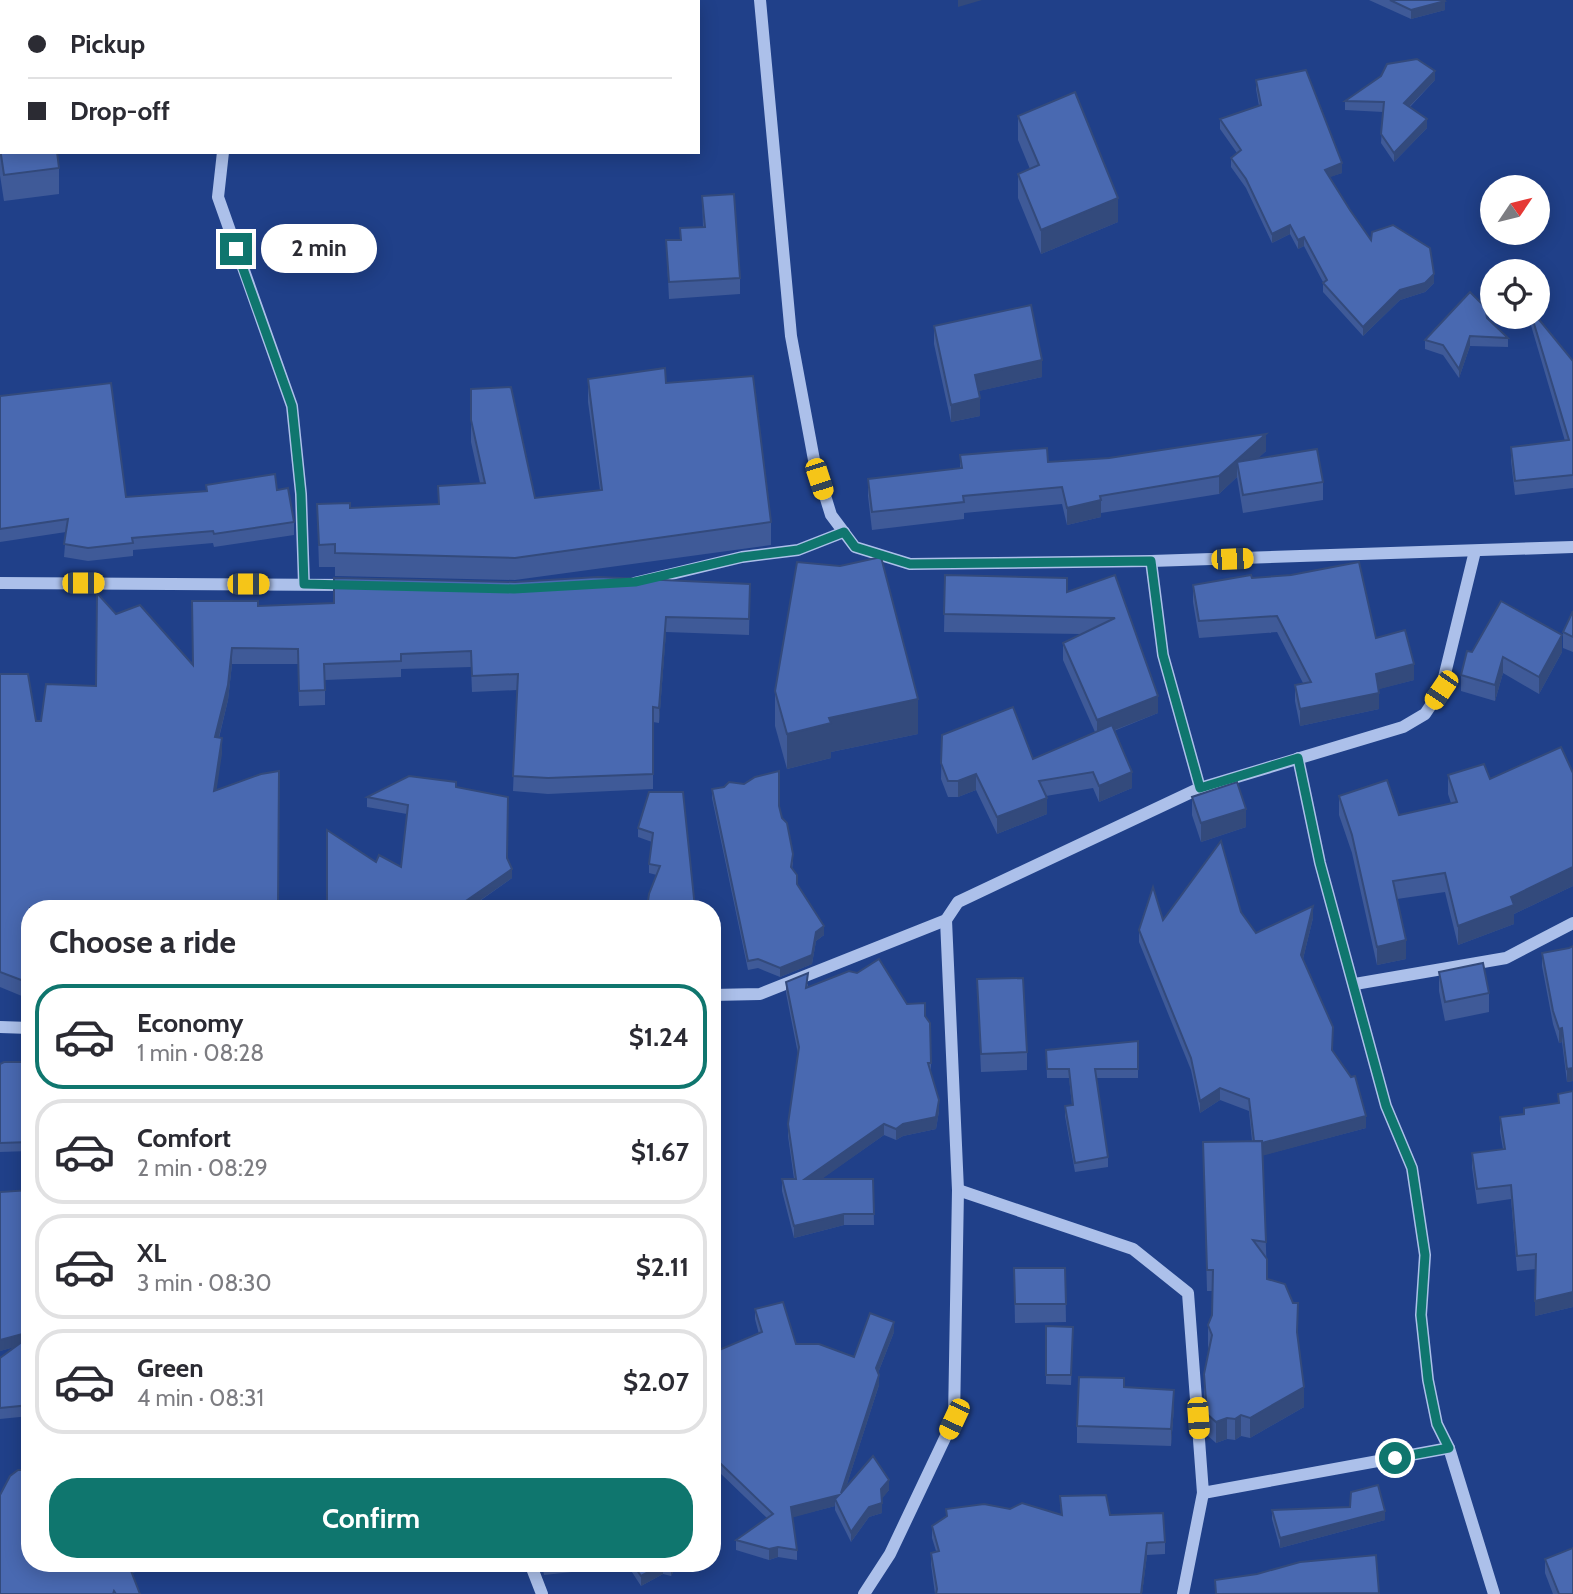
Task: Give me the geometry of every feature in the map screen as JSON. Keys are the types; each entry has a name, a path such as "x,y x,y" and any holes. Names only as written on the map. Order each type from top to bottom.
{"street":[{"path":"760,0 791,336 814,460 831,515 855,547 910,564 1151,561 1573,547"},
{"path":"223,154 218,197 292,406 301,494 304,584"},
{"path":"624,583 742,557 798,550 844,532"},
{"path":"721,995 760,994 946,920 958,902 1200,788 1402,727 1424,714 1441,690 1475,551"},
{"path":"1151,561 1163,655 1200,788"},
{"path":"0,583 370,586"},
{"path":"1298,758 1320,863 1386,1106 1412,1168 1425,1255 1421,1315 1428,1380 1437,1424 1449,1448 1494,1594"},
{"path":"864,1594 890,1554 954,1419 958,1190 946,920"},
{"path":"1355,984 1506,958 1573,923"},
{"path":"0,1027 21,1028"},
{"path":"958,1190 1133,1249 1188,1293 1203,1493 1184,1594"},
{"path":"1203,1493 1449,1448"},
{"path":"533,1572 542,1594"}],"building":[{"path":"1390,0 1444,0 1445,1 1411,10"},
{"path":"1417,59 1435,71 1404,103 1427,119 1394,153 1381,134 1384,102 1345,101 1381,76 1387,64"},
{"path":"1306,70 1342,163 1325,170 1350,210 1371,240 1372,232 1393,225 1430,248 1434,274 1425,283 1400,290 1363,327 1323,283 1327,280 1304,237 1298,240 1290,225 1272,234 1246,179 1231,158 1241,150 1220,119 1261,105 1256,80"},
{"path":"1075,92 1118,198 1041,230 1018,174 1039,165 1018,116"},
{"path":"1,154 57,154 59,168 4,175"},
{"path":"734,194 740,278 669,282 666,240 681,240 680,228 705,227 702,196"},
{"path":"1470,292 1480,302 1480,329 1499,329 1508,338 1470,336 1459,369 1443,345 1425,340"},
{"path":"1031,305 1042,360 975,375 980,398 951,405 934,326"},
{"path":"1536,329 1547,329 1573,361 1573,475 1515,481 1511,447 1569,440"},
{"path":"665,368 666,383 753,376 771,522 515,558 335,553 335,544 319,545 317,504 350,503 350,508 439,504 438,486 485,483 471,420 471,389 511,387 535,498 602,490 588,379"},
{"path":"111,383 126,497 207,491 206,485 275,474 277,490 288,488 294,522 214,534 213,531 132,538 133,543 88,548 64,544 68,519 0,529 0,396"},
{"path":"1266,434 1219,476 1100,496 1101,500 1067,508 1062,487 963,496 964,502 872,512 868,479 962,468 960,455 1047,448 1048,462 1109,458"},
{"path":"1317,449 1323,482 1243,495 1237,462"},
{"path":"881,557 918,699 829,718 831,723 787,734 775,691 797,562 840,566"},
{"path":"1359,562 1376,638 1405,630 1414,664 1376,674 1379,693 1300,709 1295,685 1311,682 1277,616 1199,621 1193,585 1251,575 1252,578 1291,575"},
{"path":"945,575 1067,578 1067,592 1115,575 1158,696 1097,720 1063,643 1115,618 944,614"},
{"path":"598,577 750,584 749,619 666,617 659,708 653,707 653,774 548,778 513,776 518,674 472,676 471,651 401,654 401,661 324,664 325,690 299,691 298,649 232,648 228,685 215,737 222,738 214,791 261,774 279,771 278,900 21,900 21,980 0,972 0,674 28,674 36,721 41,721 46,684 96,686 97,593 116,614 140,605 193,665 192,601 258,601 258,606 334,603 334,578 515,582"},
{"path":"1501,601 1562,635 1539,677 1503,657 1495,685 1461,675 1467,651 1472,652"},
{"path":"1573,611 1573,637 1563,632"},
{"path":"1013,707 1033,759 1112,725 1132,772 1099,786 1093,772 1039,781 1047,798 997,817 976,774 958,781 948,781 941,763 942,735"},
{"path":"1561,747 1573,773 1573,867 1511,897 1514,905 1458,926 1445,873 1393,881 1406,940 1377,947 1352,835 1339,796 1387,780 1399,815 1457,802 1448,775 1484,764 1490,779"},
{"path":"779,771 779,806 782,818 787,823 793,854 791,867 797,875 797,884 824,926 816,932 812,955 780,968 758,959 748,961 712,789 724,787 729,782 744,784 755,777"},
{"path":"409,776 456,782 456,787 508,797 507,858 512,869 467,900 327,900 327,830 376,862 379,855 401,867 408,805 367,797"},
{"path":"1237,782 1246,809 1201,823 1192,797"},
{"path":"649,792 683,792 694,900 648,900 660,866 649,864 653,833 638,828"},
{"path":"1221,841 1241,912 1256,933 1313,906 1301,955 1333,1027 1332,1050 1351,1077 1355,1076 1366,1116 1262,1143 1254,1141 1249,1099 1220,1088 1200,1101 1191,1058 1139,930 1153,887 1163,920"},
{"path":"1573,946 1573,1068 1567,1069 1562,1028 1559,1029 1553,1011 1542,953"},
{"path":"879,959 907,1004 925,1003 925,1016 930,1023 931,1063 928,1063 939,1100 936,1117 903,1124 896,1129 884,1124 805,1179 873,1179 874,1214 844,1214 794,1226 782,1179 796,1179 788,1124 799,1047 786,982 808,973 806,988 849,971 857,973"},
{"path":"1483,963 1489,993 1445,1002 1439,972"},
{"path":"1023,978 1027,1052 981,1054 977,979"},
{"path":"1138,1041 1138,1069 1095,1069 1108,1157 1075,1163 1065,1106 1073,1105 1069,1069 1047,1069 1046,1050"},
{"path":"21,1062 21,1142 0,1143 0,1064"},
{"path":"1573,1091 1573,1292 1535,1301 1536,1254 1517,1256 1511,1185 1477,1189 1472,1153 1505,1149 1500,1117 1524,1114 1524,1108 1559,1103 1558,1094"},
{"path":"1262,1141 1266,1242 1253,1240 1267,1259 1267,1279 1285,1284 1293,1303 1298,1303 1297,1332 1304,1387 1250,1418 1241,1415 1235,1419 1227,1418 1216,1422 1207,1414 1204,1374 1212,1335 1208,1325 1212,1315 1213,1270 1207,1270 1203,1142"},
{"path":"21,1191 21,1334 0,1340 0,1192"},
{"path":"1014,1268 1065,1268 1066,1304 1015,1304"},
{"path":"783,1302 796,1344 819,1344 854,1357 870,1313 894,1322 876,1368 879,1375 841,1493 873,1456 889,1480 881,1489 882,1503 869,1507 851,1532 835,1499 839,1495 791,1507 797,1550 778,1547 769,1549 736,1540 773,1514 721,1464 721,1349 762,1332 755,1309"},
{"path":"1046,1326 1073,1327 1071,1375 1046,1375"},
{"path":"21,1343 21,1406 0,1408 0,1358"},
{"path":"1079,1377 1124,1378 1124,1387 1174,1390 1171,1429 1077,1426"},
{"path":"21,1470 21,1572 131,1572 140,1594 116,1594 114,1591 113,1594 0,1594 0,1495 10,1476"},
{"path":"1378,1485 1385,1511 1280,1538 1272,1510 1350,1507 1351,1492"},
{"path":"1106,1495 1110,1515 1163,1513 1165,1542 1147,1543 1141,1594 936,1594 931,1553 939,1551 932,1526 947,1516 946,1509 984,1504 1010,1509 1022,1503 1062,1515 1060,1496"},
{"path":"1573,1548 1573,1594 1559,1594 1545,1559"},
{"path":"1376,1555 1379,1593 1216,1594 1215,1580 1257,1574 1300,1562"}],"route":[{"path":"236,249 292,406 301,494 304,584 514,589 635,582 742,557 798,550 844,532 855,547 910,564 1151,561 1163,655 1200,788 1298,758 1320,863 1386,1106 1412,1168 1425,1255 1421,1315 1428,1380 1437,1424 1449,1448 1395,1458"}]}
